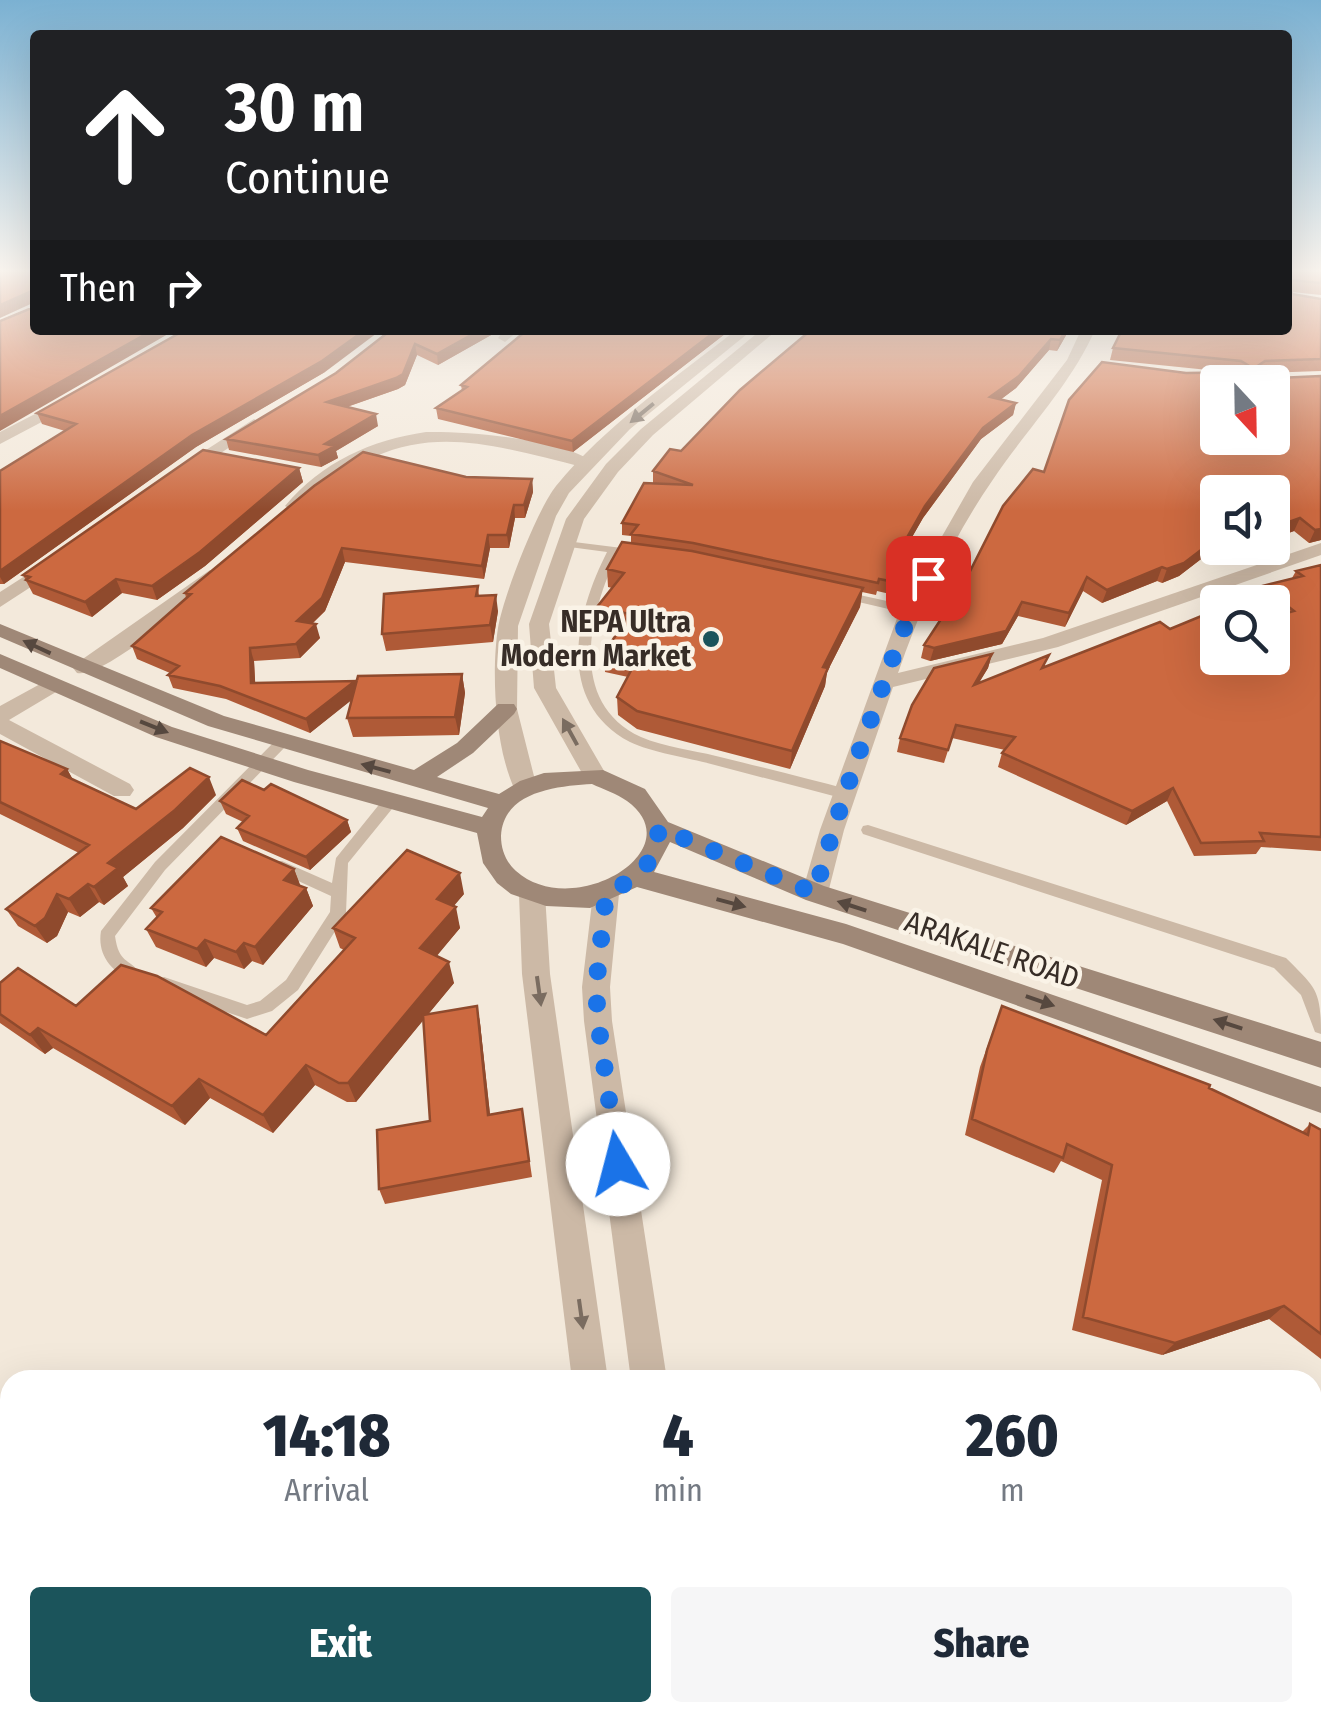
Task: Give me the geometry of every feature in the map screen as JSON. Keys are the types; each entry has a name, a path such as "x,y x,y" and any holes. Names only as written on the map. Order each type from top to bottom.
{"main road":[{"path":"0,630 84,668 281,743 503,804"},
{"path":"0,660 164,732 489,828"},
{"path":"417,779 465,748 506,709"},
{"path":"561,776 595,776 626,786 648,804 659,828 656,854 636,877 606,894 569,900 532,894 504,878 489,854 489,828 503,804 525,788 561,776"},
{"name":"ARAKALE ROAD","path":"659,828 815,893 1321,1055"},
{"name":"ARAKALE ROAD","path":"636,877 846,934 1321,1100"}],"street":[{"path":"525,788 506,709 508,626 547,516 562,490 624,426 719,350"},
{"path":"595,776 545,688 539,624 566,544 575,519 612,468 648,432 746,350"},
{"path":"815,893 844,794 910,610 982,482 1082,362 1084,350"},
{"path":"0,439 88,391"},
{"path":"170,478 272,412"},
{"path":"278,519 316,476 373,449 426,438 506,443 586,463"},
{"path":"204,454 228,458"},
{"path":"884,682 954,671 1131,617 1321,549"},
{"path":"0,601 71,550"},
{"path":"84,668 153,622 224,565"},
{"path":"0,716 53,684"},
{"path":"0,725 122,790"},
{"path":"532,894 536,974 589,1370"},
{"path":"606,894 596,987 598,1021 649,1370"}],"lane":[{"path":"566,544 634,553"},
{"path":"614,550 598,580 580,665 591,696 610,723 636,740 844,794"},
{"path":"819,590 910,610"},
{"path":"281,743 160,866 107,934 108,953 121,970 246,1012 266,1006 292,985 329,928 338,913 340,862 391,800"},
{"path":"195,830 213,838"},
{"path":"868,830 1280,963 1308,991 1321,1027"},
{"path":"266,861 338,892"}],"building":[{"path":"0,350 117,350 0,416"},
{"path":"149,350 337,350 192,435 0,571 0,471 76,424 37,413"},
{"path":"365,350 412,350 403,374 327,402 376,414 325,444 335,446 318,455 226,439 336,373"},
{"path":"503,350 690,350 572,441 436,408 467,387 461,385"},
{"path":"787,350 1041,350 1019,376 990,397 1016,403 983,428 925,506 897,555 920,559 906,584 879,579 878,583 693,543 631,534 638,525 622,523 644,483 693,485 653,471 670,449 681,451 740,390"},
{"path":"1136,350 1321,350 1321,359 1248,365 1241,361"},
{"path":"1102,362 1200,373 1200,455 1290,455 1290,377 1321,376 1321,529 1315,530 1300,518 1290,522 1290,475 1200,475 1200,551 1184,563 1162,567 1107,590 1087,577 1069,613 1022,602 1006,631 934,648 924,645 962,587 1003,506 1033,469 1044,472 1069,400"},
{"path":"203,450 299,468 200,552 152,586 116,579 85,602 26,580 30,577 23,575"},
{"path":"363,452 466,477 532,479 524,505 514,505 507,535 488,535 482,566 342,548 322,598 297,621 316,624 296,644 250,648 251,683 355,681 306,719 220,686 168,675 179,666 132,646 191,594 185,593 314,486"},
{"path":"622,542 692,551 863,588 823,667 828,668 792,751 637,711 617,697 636,661 604,653 630,614 597,607 624,573 607,569"},
{"path":"1321,565 1321,837 1260,833 1264,841 1201,843 1173,788 1132,811 1002,753 1015,737 956,725 948,750 900,738 912,705 934,668 992,654 974,685 1049,655 1042,668 1160,622 1170,629 1200,617 1200,675 1290,675 1290,612 1294,611 1290,608 1290,585 1266,585 1303,576 1296,571"},
{"path":"478,586 476,596 496,595 490,625 382,634 384,594"},
{"path":"462,674 455,717 347,718 358,676"},
{"path":"0,741 67,769 61,774 136,809 190,768 209,777 175,810 108,863 118,868 94,887 88,884 69,899 57,894 45,918 35,926 6,909 89,845 0,802"},
{"path":"242,780 264,790 271,784 347,820 306,857 237,828 249,816 220,801"},
{"path":"221,837 294,869 284,880 306,888 255,947 244,943 236,952 205,940 197,949 146,929 162,912 151,908"},
{"path":"407,850 460,873 437,899 456,907 420,948 449,962 348,1083 339,1083 306,1065 263,1115 199,1079 172,1106 38,1028 30,1035 0,1014 0,983 18,968 76,1006 121,965 157,976 266,1035 355,938 333,928"},
{"path":"477,1006 488,1115 522,1109 529,1161 379,1189 377,1130 430,1121 423,1015"},
{"path":"1002,1006 1210,1085 1209,1088 1308,1135 1310,1124 1321,1130 1321,1334 1284,1306 1175,1343 1083,1317 1112,1165 1067,1144 1063,1158 972,1119 987,1050"}],"place":[{"name":"NEPA Ultra Modern Market","path":"711,639"}],"route":[{"path":"618,1164 596,987 606,894 636,877 656,854 659,828 815,893 832,830 897,646 910,610 928,578"}]}
